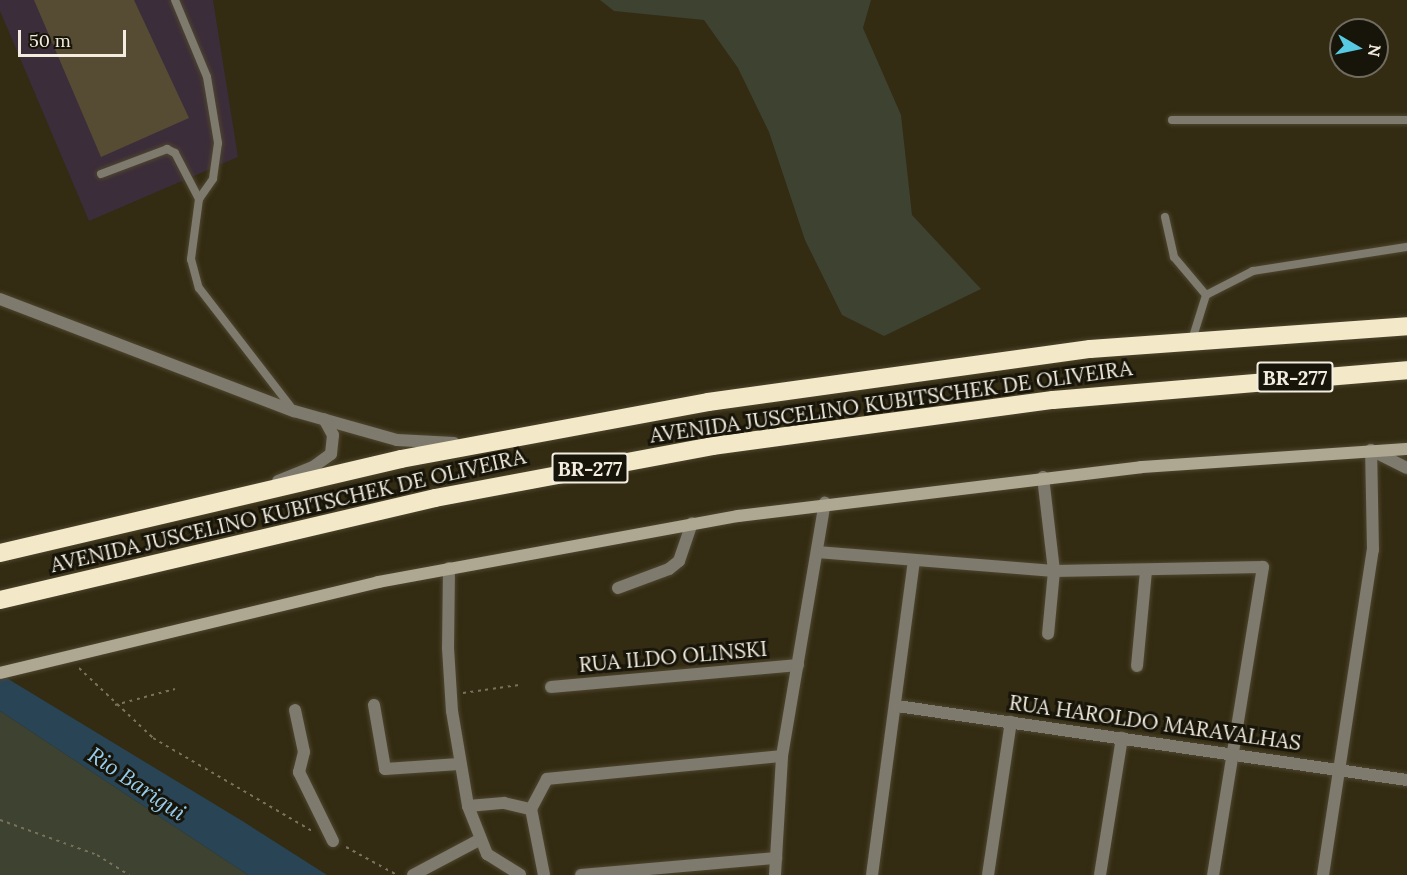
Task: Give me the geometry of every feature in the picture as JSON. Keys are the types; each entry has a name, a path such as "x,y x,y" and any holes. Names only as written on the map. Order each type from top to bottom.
{"highway":[{"name":"AVENIDA JUSCELINO KUBITSCHEK DE OLIVEIRA","path":"0,553 235,497 480,443 822,384 1032,356 1192,340 1407,326"},
{"name":"AVENIDA JUSCELINO KUBITSCHEK DE OLIVEIRA","path":"3,599 424,501 735,442 1076,397 1407,370"}],"main road":[{"path":"0,673 283,604 449,568 692,523 825,503 1043,477 1407,449"}],"street":[{"path":"0,300 294,411 397,440 480,443"},
{"path":"235,497 324,461 334,444 324,419"},
{"path":"1323,875 1373,550 1371,450 1407,468"},
{"path":"1043,477 1054,572 1048,634"},
{"path":"775,875 782,756 825,503"},
{"path":"618,588 674,565 684,551 692,523"},
{"path":"817,552 1054,572 1263,567 1213,875"},
{"path":"873,875 897,706 914,561"},
{"path":"449,568 451,694 459,764 468,806 479,840 498,864 520,875"},
{"path":"1137,666 1146,571"},
{"name":"RUA ILDO OLINSKI","path":"551,687 798,666"},
{"path":"374,705 385,769 459,764"},
{"name":"RUA HAROLDO MARAVALHAS","path":"897,706 1407,780"},
{"path":"295,710 304,752 299,771 333,841"},
{"path":"988,875 1011,722"},
{"path":"1100,875 1122,738"},
{"path":"544,875 531,809 543,782 553,777 782,756"},
{"path":"468,806 504,803 531,809"},
{"path":"413,875 479,840"},
{"path":"581,875 776,858"}],"lane":[{"path":"174,0 207,77 218,142 213,178 198,199"},
{"path":"1172,120 1407,120"},
{"path":"101,174 172,150 196,187 198,199 191,259 199,288 294,411"},
{"path":"1165,217 1174,256 1206,296"},
{"path":"1192,340 1206,296 1253,271 1407,247"}],"path":[{"path":"69,657 116,705 153,738 217,773 288,818 398,875"},
{"path":"451,694 519,686"},
{"path":"116,705 175,689"},
{"path":"0,820 97,855 129,875"}],"shaded area":[{"path":"0,0 213,0 238,157 89,221 0,11"}],"green space":[{"path":"600,0 871,0 863,28 901,115 912,215 981,289 884,336 842,315 805,240 769,132 738,68 704,20 614,11"},
{"path":"0,711 248,875 0,875"}],"water":[{"name":"Rio Barigui","path":"0,674 327,875 248,875 0,711"}],"building":[{"path":"34,0 134,0 189,118 101,157"}]}
